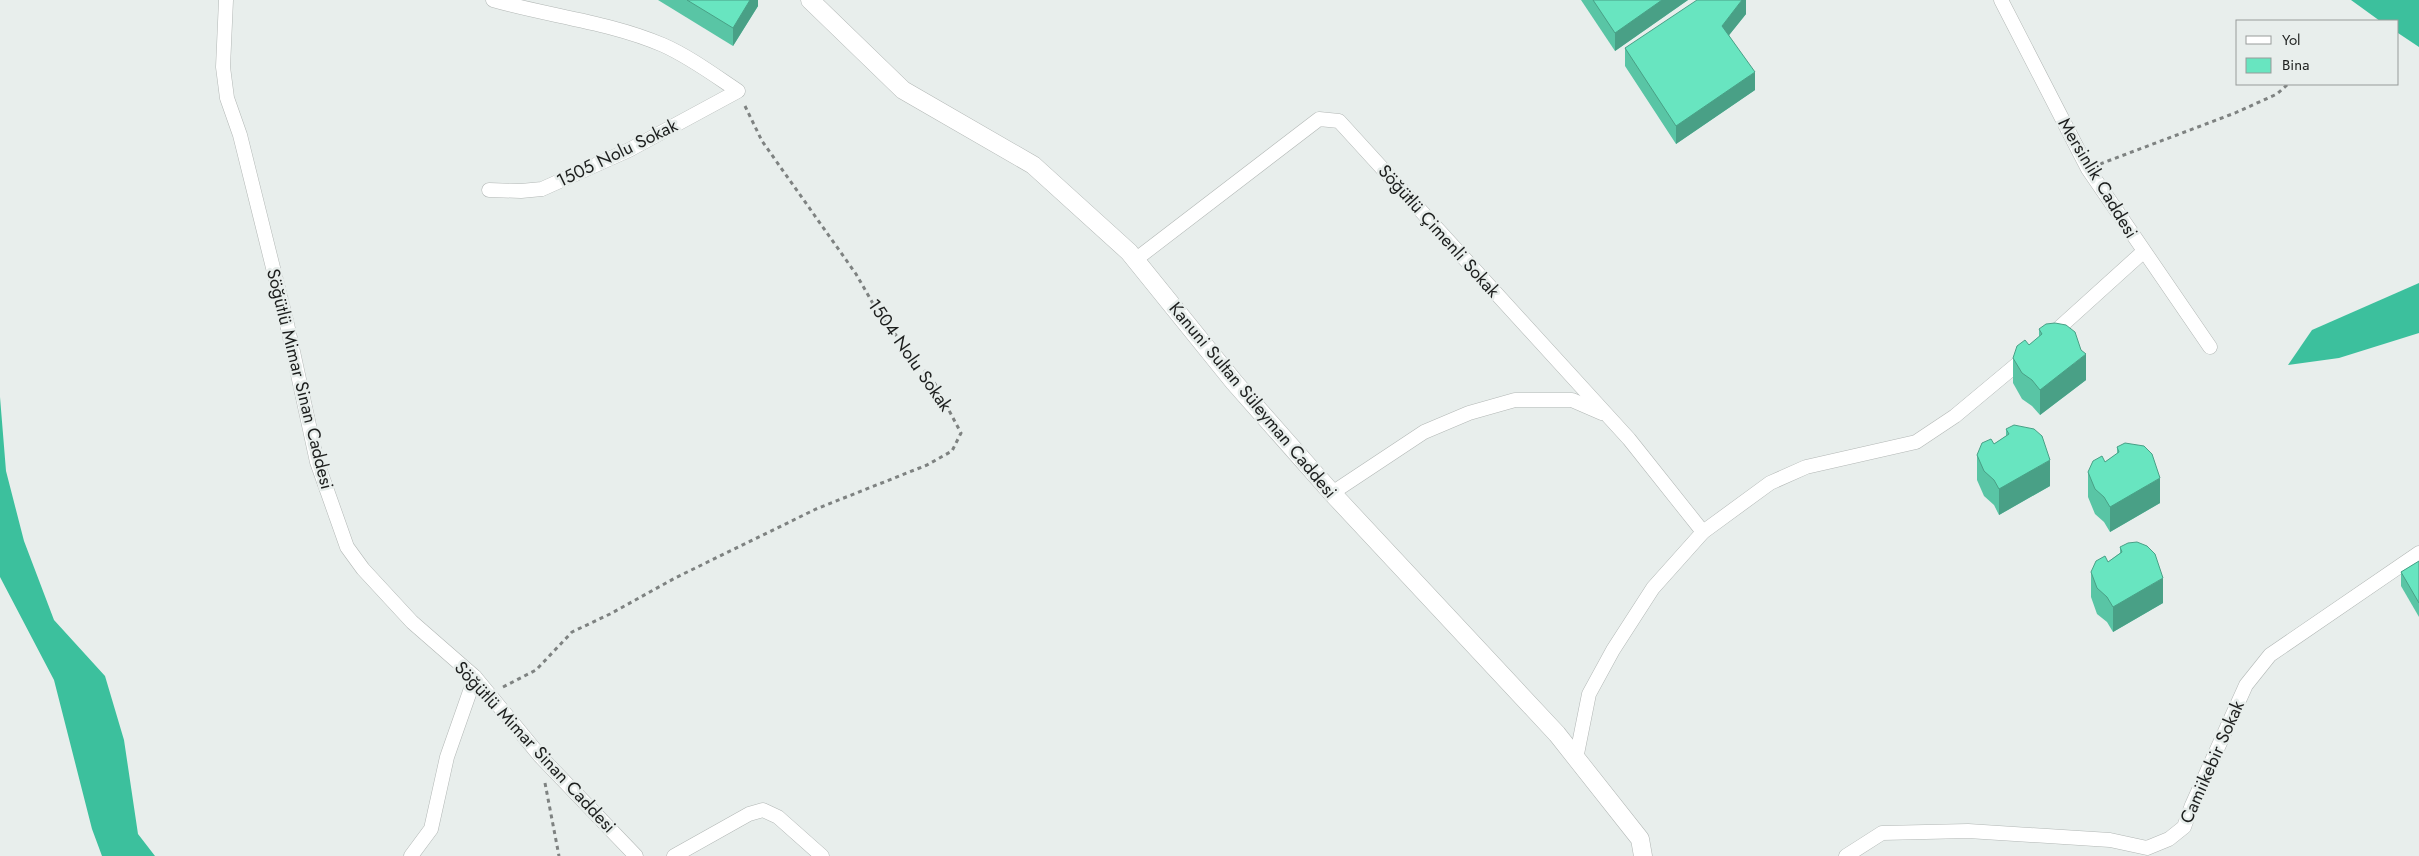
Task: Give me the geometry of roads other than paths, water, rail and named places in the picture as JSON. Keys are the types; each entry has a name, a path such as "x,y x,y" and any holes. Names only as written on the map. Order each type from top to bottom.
{"street":[{"name":"Söğütlü Mimar Sinan Caddesi","path":"226,0 223,68 227,98 247,164 287,324 317,462 347,547 363,569 412,622 475,677 540,756 636,856"},
{"name":"1505 Nolu Sokak","path":"490,190 521,192 542,189 629,150 738,91 696,63 663,45 615,29 493,0"},
{"name":"Kanuni Sultan Süleyman Caddesi","path":"810,0 903,90 1033,166 1135,260 1234,382 1332,493 1557,734 1640,839 1644,856"},
{"name":"Mersinlik Caddesi","path":"2001,0 2088,169 2143,252 2210,347"},
{"name":"Söğütlü Çimenli Sokak","path":"1135,260 1319,119 1339,121 1635,446 1703,532"},
{"path":"1576,758 1589,694 1613,650 1653,588 1703,532 1770,483 1806,467 1916,442 1955,416 2010,371 2143,252"},
{"path":"1332,493 1424,432 1469,413 1515,400 1572,400 1608,416"},
{"name":"Camiikebir Sokak","path":"1846,856 1882,833 1968,831 2110,840 2147,848 2169,839 2184,827 2246,685 2270,655 2419,553"},
{"path":"411,856 431,829 447,757 462,707 475,677"},
{"path":"674,856 749,814 764,810 778,817 822,856"}]}
